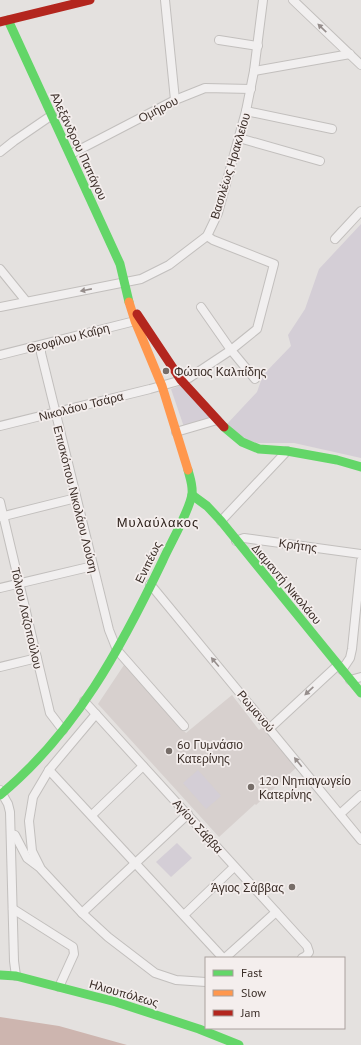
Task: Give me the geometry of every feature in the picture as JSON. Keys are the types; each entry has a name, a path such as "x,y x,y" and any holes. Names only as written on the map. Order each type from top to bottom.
{"street":[{"path":"2,21 90,0"},
{"path":"165,0 175,100"},
{"name":"Βασιλέως Ηρακλείου","path":"0,306 141,279 168,265 207,236 218,213 246,111 258,46 263,0"},
{"path":"293,0 361,65"},
{"name":"Αλεξάνδρου Παπάγου","path":"2,21 71,154 120,264 124,283"},
{"path":"219,40 258,46"},
{"path":"254,71 350,54"},
{"name":"Ομήρου","path":"71,154 175,100 205,88 251,89"},
{"path":"246,111 332,129"},
{"path":"0,141 3,150 52,115"},
{"path":"239,138 320,161"},
{"path":"335,239 361,211"},
{"name":"Νικολάου Τσάρα","path":"0,426 189,378 231,350 257,329 274,264 212,240 207,236"},
{"path":"0,269 26,301"},
{"name":"Ενιπέως","path":"1,793 37,761 63,730 117,650 186,512 192,495 192,483 162,386 135,320 124,283"},
{"path":"129,302 181,380 230,433 250,446 337,460 361,467"},
{"path":"201,307 231,350 255,379"},
{"name":"Θεοφίλου Καΐρη","path":"0,355 41,346 135,320"},
{"name":"Επισκόπου Νικολάου Λούση","path":"41,346 41,353 55,412 109,630 117,650 184,726"},
{"path":"176,432 217,420"},
{"path":"221,521 287,452"},
{"name":"Διαμαντή Νικολάου","path":"192,495 207,506 221,521 361,693"},
{"path":"1,516 76,498"},
{"name":"Τόλιου Λαζοπούλου","path":"0,502 1,516 19,583 50,713 63,730"},
{"name":"Κρήτης","path":"236,541 244,538 361,554"},
{"path":"270,728 350,658 361,560"},
{"path":"0,588 93,566"},
{"name":"Ρωμανού","path":"150,584 361,840"},
{"path":"0,667 37,658"},
{"path":"350,680 361,677"},
{"name":"Αγίου Σάββα","path":"84,701 307,946 306,955"},
{"path":"41,868 32,851 29,820 33,797 49,770 96,714"},
{"path":"92,815 143,766"},
{"path":"49,770 223,957"},
{"path":"1,793 10,812 14,961 16,976"},
{"path":"340,814 361,795"},
{"path":"82,913 188,814"},
{"path":"11,834 15,835 27,858 41,868 82,913 108,937 155,973 176,980 205,982"},
{"path":"184,915 234,866"},
{"path":"13,909 73,947 74,954 59,987"},
{"path":"225,957 276,912"},
{"name":"Ηλιουπόλεως","path":"0,975 16,976 116,1002 199,1029 239,1045"}],"shaded area":[{"path":"361,224 361,458 294,443 258,443 246,440 227,424 257,392 263,375 291,346 288,335 305,309 319,269"},
{"path":"182,385 212,419 184,427 171,389"},
{"path":"124,665 186,733 232,695 259,730 264,726 297,767 219,837 98,704"},
{"path":"198,770 221,796 206,809 183,783"},
{"path":"177,843 192,858 171,877 156,862"},
{"path":"0,1017 59,1026 127,1045 0,1045"}],"traffic: fast":[{"path":"8,20 120,264 129,302"},
{"path":"224,427 242,442 259,449 287,451 337,460 361,467"},
{"path":"0,795 52,744 74,716 113,656 147,593 188,509 192,494 188,470"},
{"path":"192,495 207,506 221,521 361,693"},
{"path":"0,975 16,976 116,1002 199,1029 239,1045"}],"traffic: slow":[{"path":"129,302 135,321 162,386 188,470"}],"traffic: jam":[{"path":"0,22 90,0"},
{"path":"137,314 181,380 224,427"}],"place":[{"name":"Φώτιος Καλπίδης","path":"166,371"},
{"name":"6ο Γυμνάσιο Κατερίνης","path":"169,751"},
{"name":"12ο Νηπιαγωγείο Κατερίνης","path":"251,787"},
{"name":"Άγιος Σάββας","path":"292,887"}],"district":[{"name":"Μυλαύλακος","path":"158,522"}]}
